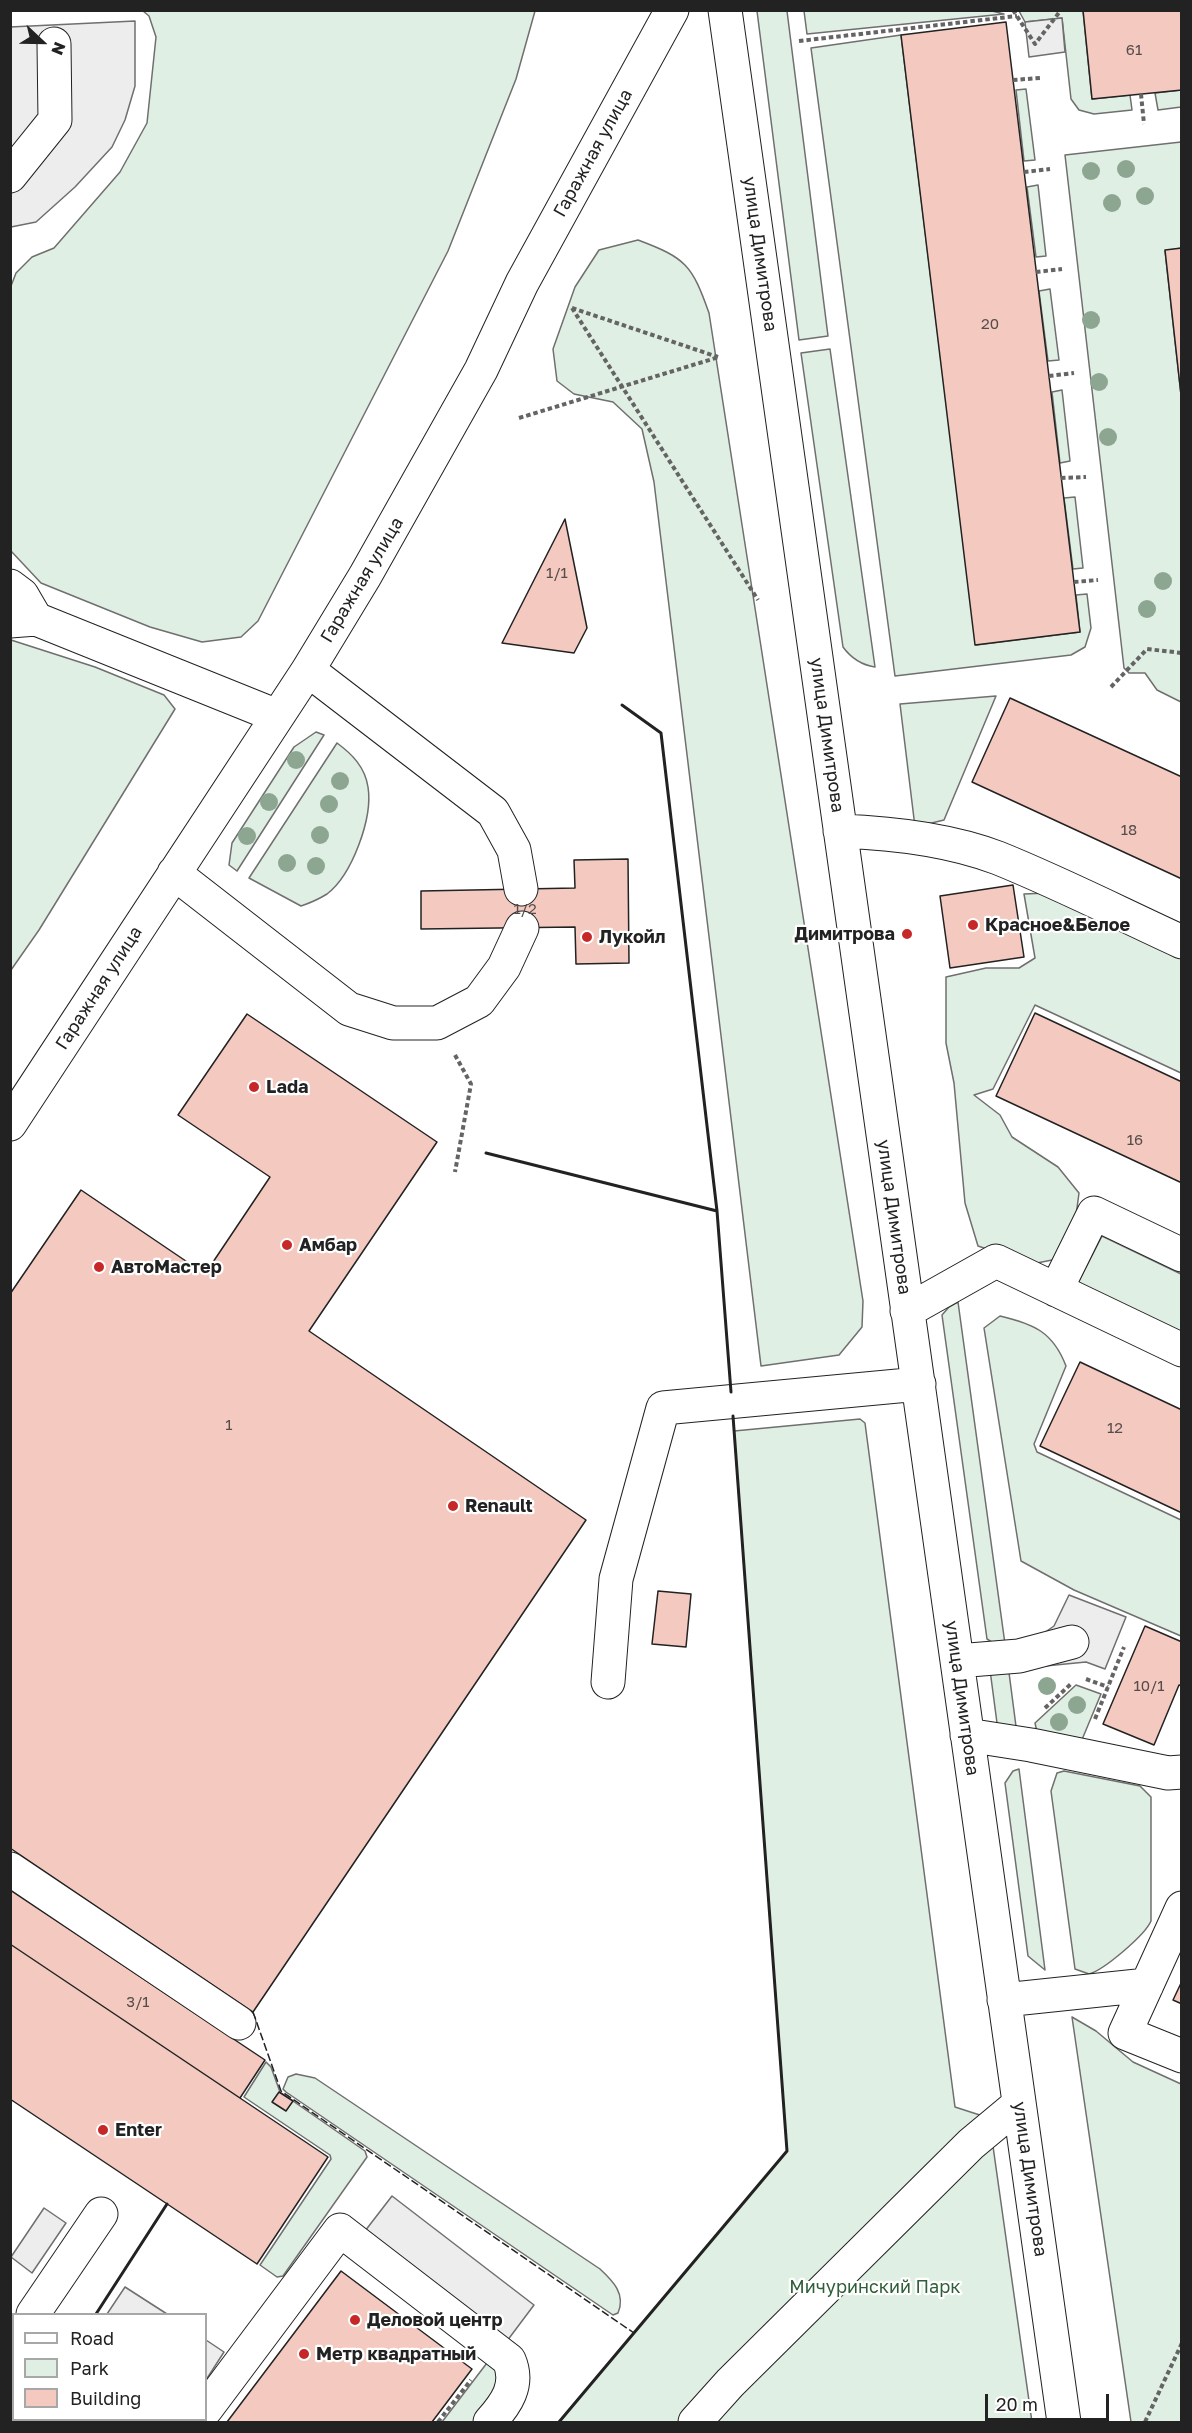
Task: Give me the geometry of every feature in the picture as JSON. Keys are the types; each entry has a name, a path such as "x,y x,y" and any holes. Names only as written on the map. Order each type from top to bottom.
{"street":[{"name":"Гаражная улица","path":"10,1124 308,670 424,475 482,369 522,283 672,10"},
{"name":"улица Димитрова","path":"725,10 1064,2422"},
{"path":"10,176 55,120 54,44"},
{"path":"10,586 22,595 23,620 277,716"},
{"path":"308,670 494,812 514,850 521,889"},
{"path":"840,831 893,833 954,845 997,858 1182,942"},
{"path":"174,873 349,1009 393,1023 437,1023 479,1001 504,967 522,928"},
{"path":"1056,1290 1094,1212 1182,1255"},
{"path":"907,1311 996,1261 1182,1350"},
{"path":"608,1682 616,1579 663,1408 919,1384"},
{"path":"957,1661 1019,1656 1072,1642"},
{"path":"967,1735 1168,1773 1182,1772"},
{"path":"10,1869 239,2023"},
{"path":"1182,1908 1125,2033 1182,2056"},
{"path":"1004,2000 1147,1985"},
{"path":"696,2422 730,2384 971,2144 1019,2104"},
{"path":"34,2313 102,2214"},
{"path":"207,2408 340,2230 509,2360 513,2385 506,2404 490,2422"}],"path":[{"path":"1013,10 1035,44 1061,10"},
{"path":"799,41 1017,16"},
{"path":"1013,81 1040,78"},
{"path":"1141,94 1144,124"},
{"path":"1024,172 1050,169"},
{"path":"1036,272 1062,269"},
{"path":"519,418 622,387 719,357 572,308 622,387 758,600"},
{"path":"1049,376 1074,373"},
{"path":"1061,478 1086,477"},
{"path":"1074,582 1098,580"},
{"path":"1111,687 1147,649 1182,653"},
{"path":"437,1023 471,1084 455,1172"},
{"path":"1081,1755 1124,1647"},
{"path":"1037,1716 1078,1677 1108,1687"},
{"path":"1145,2422 1182,2343"},
{"path":"438,2422 495,2348"}],"green space":[{"path":"988,10 1004,14 807,34 804,11"},
{"path":"143,11 535,11 516,79 448,251 258,621 241,637 202,642 150,627 41,583 11,551 11,286 16,273 32,257 54,248 120,172 147,123 156,37 149,16"},
{"path":"757,11 787,11 828,336 799,340"},
{"path":"1019,11 1083,11 1092,99 1130,95 1132,110 1094,114 1079,110 1071,99 1062,18 1025,22"},
{"path":"901,35 976,645 1080,632 1076,595 1087,594 1091,628 1085,647 1071,655 895,676 811,48"},
{"path":"1026,89 1035,160 1024,161 1016,90"},
{"path":"1181,90 1181,107 1158,110 1155,93"},
{"path":"1181,142 1181,248 1165,251 1182,404 1181,702 1157,690 1145,673 1129,673 1124,668 1065,155"},
{"path":"1038,185 1046,256 1036,257 1027,187"},
{"path":"638,240 667,252 685,265 697,284 709,313 863,1301 862,1327 839,1355 761,1366 654,482 642,429 613,402 574,394 557,381 553,349 575,287 599,250"},
{"path":"1050,289 1059,360 1048,361 1039,291"},
{"path":"830,349 875,667 857,660 843,647 801,353"},
{"path":"1062,390 1070,461 1060,463 1052,392"},
{"path":"1075,497 1083,568 1073,569 1064,498"},
{"path":"11,640 95,667 164,695 175,709 39,930 11,970"},
{"path":"996,696 944,820 915,827 900,704"},
{"path":"316,732 324,735 237,871 229,865 232,843 294,747"},
{"path":"337,743 353,756 364,773 369,800 364,829 345,874 336,885 327,894 301,906 249,878"},
{"path":"1047,893 1181,954 1181,1073 1035,1005 993,1089 974,1095 1000,1115 1012,1137 1058,1167 1079,1193 1075,1223 1057,1259 1032,1264 978,1246 965,1203 954,1083 946,1043 946,977 986,968 1019,968 1035,958 1024,894"},
{"path":"1102,1236 1181,1274 1181,1333 1078,1283"},
{"path":"958,1302 1005,1644 995,1644 987,1639 942,1315"},
{"path":"1000,1316 1023,1322 1041,1331 1055,1345 1066,1366 1034,1444 1037,1452 1181,1520 1181,1636 1074,1590 1021,1561 984,1328"},
{"name":"Мичуринский Парк","path":"860,1419 865,1423 955,2107 989,2118 1032,2422 559,2422 787,2151 734,1431"},
{"path":"1008,1665 1017,1734 998,1726 990,1670"},
{"path":"1076,1685 1101,1694 1081,1742 1037,1732 1035,1723"},
{"path":"1019,1769 1045,1970 1028,1956 1005,1783 1013,1771"},
{"path":"1064,1771 1140,1786 1151,1797 1151,1921 1141,1935 1123,1951 1089,1974 1075,1969 1051,1791 1057,1773"},
{"path":"1072,2017 1096,2031 1133,2062 1181,2084 1181,2422 1131,2422"},
{"path":"266,2062 271,2067 280,2092 365,2151 367,2157 283,2276 277,2277 260,2265 331,2159 330,2155 244,2097"},
{"path":"296,2074 315,2078 600,2269 617,2288 620,2300 618,2313 613,2315 286,2092 283,2089 288,2077"},
{"path":"493,2355 504,2363 483,2422 442,2422"}],"shaded area":[{"path":"1062,18 1065,52 1029,57 1025,22"},
{"path":"135,21 135,86 125,120 112,147 75,187 36,222 11,227 10,27"},
{"path":"1069,1595 1126,1617 1105,1669 1086,1662 1035,1667 1041,1635 1054,1626"},
{"path":"392,2196 534,2305 507,2341 365,2231"},
{"path":"44,2208 66,2223 32,2273 11,2257"},
{"path":"125,2287 165,2313 108,2313"},
{"path":"207,2341 224,2352 207,2378"},
{"path":"93,2421 178,2421 177,2422"}],"building":[{"path":"1083,10 1182,10 1182,90 1092,99"},
{"path":"1006,22 1080,632 975,645 901,35"},
{"path":"1182,248 1182,404 1165,250"},
{"path":"565,519 587,628 574,653 502,643"},
{"path":"1010,698 1182,777 1182,879 972,782"},
{"path":"628,859 629,963 576,964 575,927 421,929 421,891 575,888 574,860"},
{"path":"1013,885 1024,957 950,968 940,896"},
{"path":"1035,1013 1182,1082 1182,1183 996,1096"},
{"path":"247,1014 437,1142 309,1331 586,1520 253,2012 10,1848 10,1294 81,1190 205,1274 270,1177 178,1115"},
{"path":"1080,1362 1182,1410 1182,1513 1040,1446"},
{"path":"658,1591 691,1594 686,1647 652,1644"},
{"path":"1145,1626 1182,1642 1182,1686 1179,1685 1154,1745 1103,1724"},
{"path":"10,1890 265,2060 240,2098 10,1944"},
{"path":"10,1944 328,2157 257,2264 10,2099"},
{"path":"1182,1981 1182,2004 1173,2000"},
{"path":"279,2092 293,2101 286,2111 272,2102"},
{"name":"Деловой центр","path":"341,2271 472,2369 432,2422 227,2422"}],"fence":[{"path":"253,2012 281,2091 634,2333"}],"wall":[{"path":"622,705 661,733 717,1211 731,1392"},
{"path":"486,1153 717,1211"},
{"path":"559,2422 787,2151 733,1416"},
{"path":"97,2313 167,2204"}],"place":[{"name":"Красное&Белое","path":"973,925"},
{"name":"Димитрова","path":"907,934"},
{"name":"Лукойл","path":"587,937"},
{"name":"Lada","path":"254,1087"},
{"name":"Амбар","path":"287,1245"},
{"name":"АвтоМастер","path":"99,1267"},
{"name":"Renault","path":"453,1506"},
{"name":"Enter","path":"103,2130"},
{"name":"Деловой центр","path":"355,2320"},
{"name":"Метр квадратный","path":"304,2354"}]}
